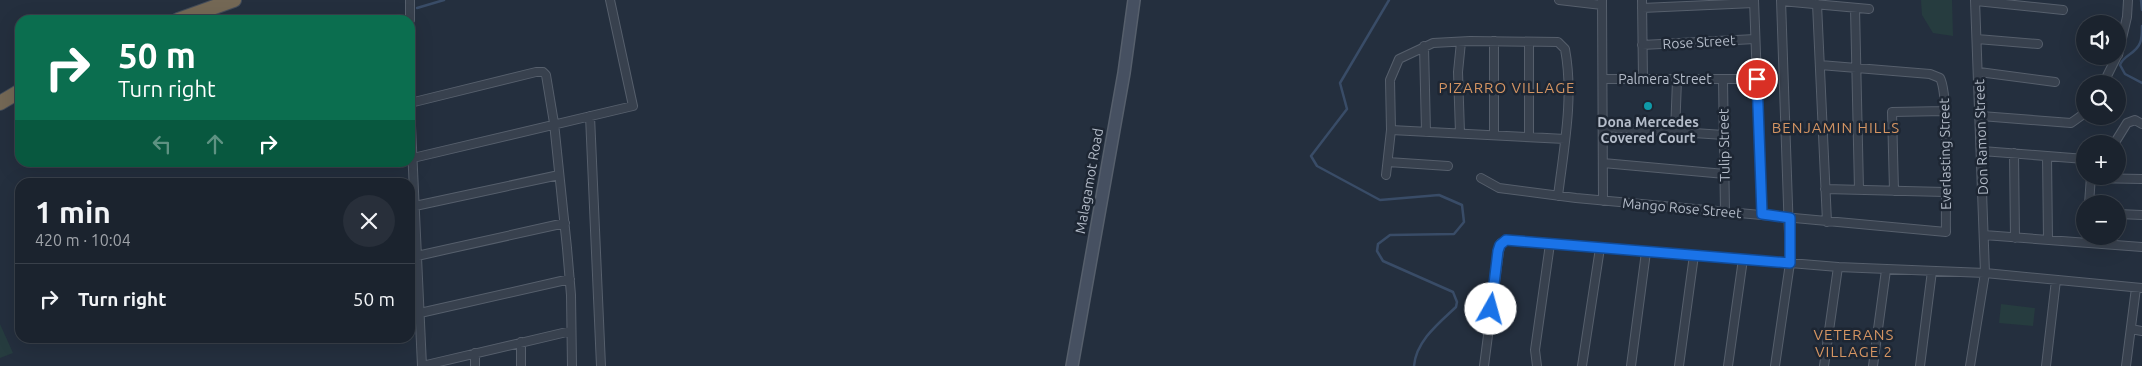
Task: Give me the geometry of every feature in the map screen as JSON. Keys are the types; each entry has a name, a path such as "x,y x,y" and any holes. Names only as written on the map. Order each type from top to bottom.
{"highway":[{"path":"192,15 234,0"},
{"path":"0,103 15,94"}],"street":[{"path":"410,0 410,15"},
{"path":"415,158 554,123 633,106 610,0"},
{"name":"Malagamot Road","path":"1072,366 1124,73 1134,0"},
{"path":"1559,0 1602,2 1604,200"},
{"path":"1775,366 1790,263 1782,0 1869,9"},
{"path":"2126,21 2128,0"},
{"path":"1976,1 2063,10"},
{"name":"Don Ramon Street","path":"1970,366 1985,273 1976,1"},
{"path":"1643,79 1642,4 1754,2 1762,214"},
{"path":"1817,4 1826,222"},
{"path":"1856,8 1859,190"},
{"name":"Rose Street","path":"1642,44 1755,39"},
{"path":"1977,39 2038,44"},
{"path":"1494,41 1494,134"},
{"path":"1386,175 1391,130 1389,98 1393,70 1399,59 1434,43 1494,41 1558,42 1565,49 1568,90 1565,139 1558,196"},
{"path":"1460,133 1458,72 1461,42"},
{"path":"1529,42 1529,136"},
{"path":"1424,46 1426,132"},
{"path":"1820,65 1857,68"},
{"name":"Everlasting Street","path":"1857,68 1930,74 1940,78 1944,89 1945,110 1946,232"},
{"path":"415,102 543,72 548,81 554,123 570,279 572,366"},
{"path":"1979,72 2055,82"},
{"name":"Palmera Street","path":"1603,79 1757,79"},
{"name":"Tulip Street","path":"1723,79 1725,212"},
{"path":"1675,133 1677,80"},
{"path":"1894,191 1892,112 1945,110"},
{"path":"590,116 601,366"},
{"path":"1981,116 2070,123 2076,119"},
{"path":"2119,135 2126,123 2135,120 2142,124"},
{"path":"1603,127 1724,135"},
{"path":"1391,130 1565,139"},
{"path":"1982,151 2076,158"},
{"path":"2014,153 2015,238"},
{"path":"2047,156 2048,240"},
{"path":"1388,162 1448,166"},
{"path":"1603,163 1725,174"},
{"path":"559,175 415,206 422,366 571,330"},
{"name":"Mango Rose Street","path":"1481,178 1498,188 1558,196 1946,232"},
{"path":"2126,178 2142,179"},
{"path":"1825,189 1945,192"},
{"path":"2126,214 2142,215"},
{"path":"417,256 564,223"},
{"path":"1984,236 2076,240"},
{"path":"1484,366 1500,245 1503,241 1509,240 1838,267 1985,273 2139,288 2126,366"},
{"path":"1537,366 1535,350 1550,244"},
{"path":"2126,245 2142,247"},
{"path":"1582,366 1600,248"},
{"path":"1631,366 1646,252"},
{"path":"1679,366 1694,255"},
{"path":"1728,366 1742,259"},
{"path":"1824,366 1838,267"},
{"path":"1873,366 1886,270"},
{"path":"1920,366 1932,271"},
{"path":"420,313 570,279"},
{"path":"2046,366 2056,280"},
{"path":"2131,329 2142,331"},
{"path":"521,342 522,366"},
{"path":"475,353 475,366"}],"green space":[{"path":"1921,0 1952,0 1953,36 1933,33 1922,15"},
{"path":"2001,304 2035,308 2033,326 1999,323"},
{"path":"0,324 13,353 0,358"}],"waterway":[{"path":"417,8 444,0"},
{"path":"1389,0 1340,83 1347,109 1311,156 1317,166 1380,200 1439,195 1462,205 1464,222 1454,234 1390,235 1378,244 1377,251 1383,261 1453,292 1457,302 1456,307 1429,333 1419,348 1414,366"},
{"path":"2141,0 2142,10"},
{"path":"2142,26 2138,47 2120,65 2125,74 2142,83"}],"place":[{"name":"Dona Mercedes Covered Court","path":"1648,106"}],"district":[{"name":"PIZARRO VILLAGE","path":"1507,88"},
{"name":"BENJAMIN HILLS","path":"1836,128"},
{"name":"VETERANS VILLAGE 2","path":"1854,344"}],"route":[{"path":"1491,309 1498,251 1500,245 1506,240 1684,256 1694,255 1790,263 1790,218 1762,214 1757,79"}]}
